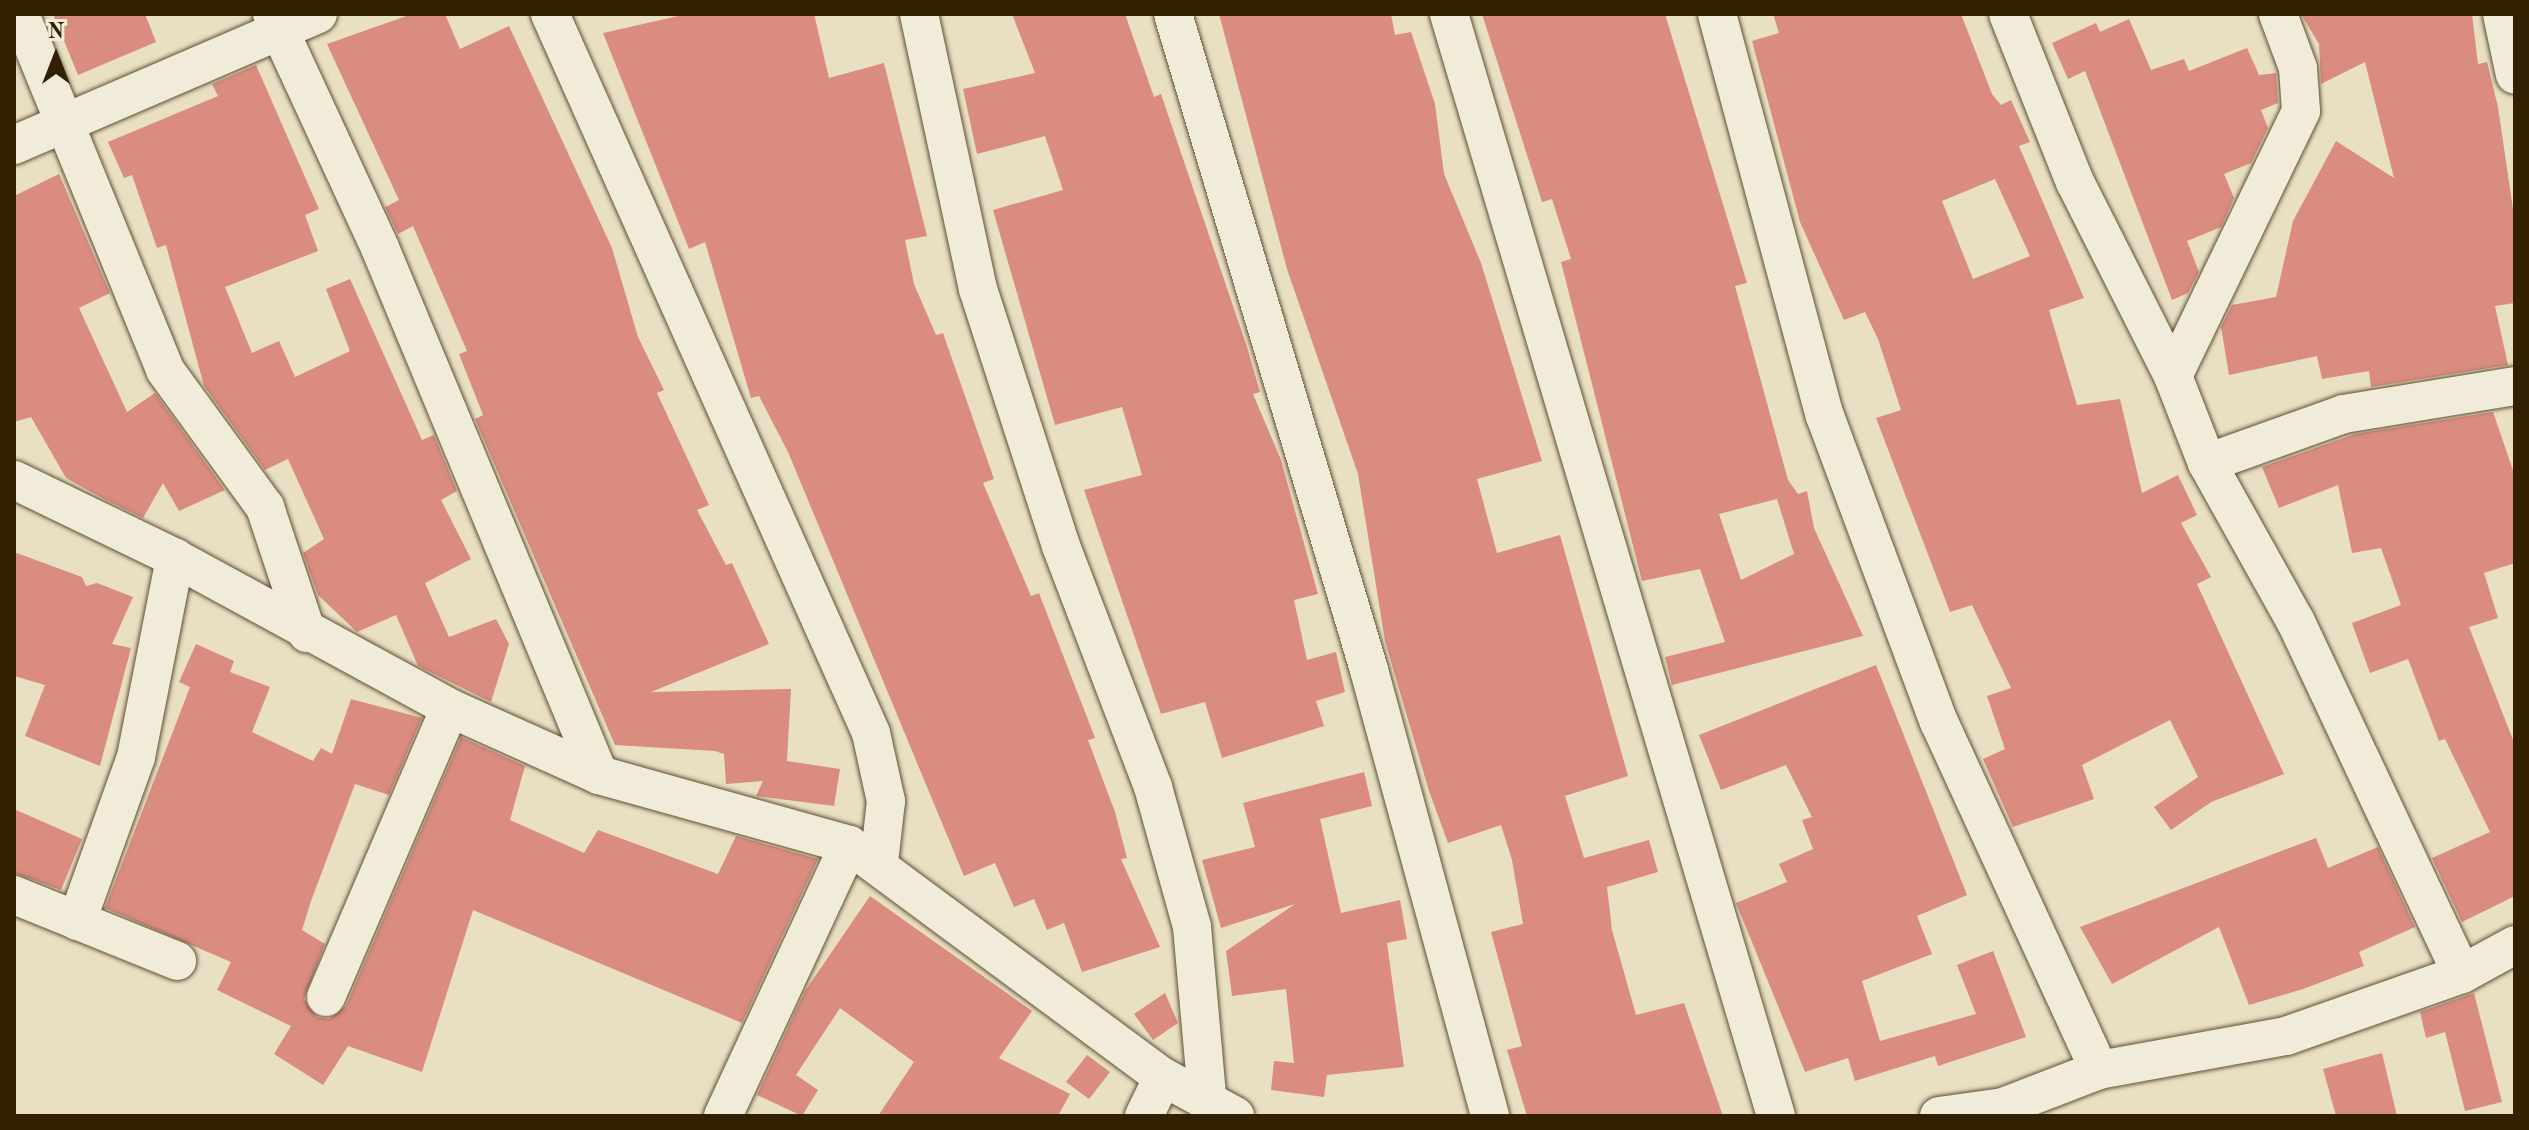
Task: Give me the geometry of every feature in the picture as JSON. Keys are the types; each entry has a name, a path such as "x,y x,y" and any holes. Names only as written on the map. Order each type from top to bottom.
{"street":[{"path":"20,14 165,370 265,507 307,633"},
{"path":"14,145 276,23 318,14"},
{"path":"550,14 871,733 886,801 864,854 723,1116"},
{"path":"919,14 978,289 1061,546 1153,787 1192,927 1222,1111"},
{"path":"1173,14 1360,640 1490,1116"},
{"path":"1449,14 1776,1116"},
{"path":"1717,14 1825,416 1939,722 2099,1070"},
{"path":"2008,14 2075,182 2173,376 2207,463 2296,622 2462,974"},
{"path":"2173,376 2301,111 2298,68 2278,14"},
{"path":"2502,14 2515,75"},
{"path":"276,23 380,248 599,775"},
{"path":"2207,463 2344,414 2515,386"},
{"path":"14,480 175,558 307,633 450,708 599,775 864,854 981,947 1163,1077 1222,1111"},
{"path":"77,921 136,757 175,558"},
{"path":"326,997 450,708"},
{"path":"14,895 177,961"},
{"path":"1939,1116 2003,1107 2099,1070 2286,1036 2462,974 2515,945"},
{"path":"1144,1116 1163,1077"}],"building":[{"path":"53,14 145,14 156,42 78,75"},
{"path":"412,14 445,14 460,49 509,26 612,248 638,337 664,390 657,393 709,505 697,510 726,565 732,563 769,644 651,692 791,689 787,761 840,769 834,806 756,796 763,781 726,784 724,754 715,751 615,745 475,419 483,415 459,354 467,351 413,226 398,234 385,207 399,200 327,44"},
{"path":"687,14 814,14 829,78 884,63 927,236 905,240 914,284 936,335 943,333 994,479 983,483 1031,596 1039,593 1095,738 1088,740 1115,812 1127,858 1121,859 1160,947 1082,972 1064,923 1047,930 1034,899 1014,907 995,863 964,876 788,452 759,396 751,398 705,242 689,249 603,33"},
{"path":"1012,14 1125,14 1154,97 1161,94 1247,347 1260,392 1253,394 1281,460 1318,594 1294,600 1307,660 1336,652 1345,692 1316,701 1324,726 1222,758 1205,702 1161,714 1084,490 1142,475 1122,407 1055,425 993,210 1063,190 1045,136 977,154 963,89 1035,73"},
{"path":"1219,14 1391,14 1395,35 1411,32 1435,104 1444,174 1481,263 1542,461 1477,479 1497,553 1560,535 1628,776 1565,796 1584,858 1649,840 1658,872 1607,887 1612,930 1636,1015 1684,1003 1723,1116 1527,1116 1507,1050 1522,1046 1491,932 1523,924 1512,860 1501,825 1448,843 1429,791 1385,641 1358,474 1287,269"},
{"path":"1482,14 1665,14 1747,283 1735,286 1788,480 1798,494 1807,491 1814,528 1863,636 1672,685 1665,657 1725,642 1700,569 1642,581 1561,262 1571,259 1552,199 1542,202","holes":["1777,499 1794,554 1741,580 1719,514"]},
{"path":"1773,14 1961,14 1992,94 2001,105 2011,100 2030,142 2019,146 2084,298 2049,310 2077,405 2120,399 2142,493 2178,475 2197,515 2181,523 2211,577 2197,584 2284,774 2211,802 2171,830 2154,807 2198,777 2170,720 2082,765 2094,799 2013,827 1983,759 2005,749 1987,696 2011,688 1972,605 1950,612 1876,418 1901,410 1878,339 1865,312 1844,320 1800,222 1752,41 1779,33","holes":["1995,179 2030,256 1973,279 1942,201"]},
{"path":"2301,14 2472,14 2478,64 2487,62 2498,107 2515,223 2515,303 2495,306 2508,365 2371,387 2369,371 2322,379 2317,356 2229,375 2221,327 2232,305 2276,297 2293,221 2336,141 2394,178 2365,62 2321,84 2319,44"},
{"path":"2129,19 2151,70 2184,59 2189,71 2247,48 2259,75 2276,73 2278,103 2261,110 2268,128 2251,163 2224,174 2234,198 2221,227 2187,241 2199,272 2188,293 2172,300 2085,71 2068,79 2052,43 2096,23 2100,32"},
{"path":"256,65 319,209 305,215 318,251 225,287 252,353 279,341 295,377 350,351 326,289 350,279 422,440 434,435 457,491 441,500 471,559 425,583 449,637 496,619 509,644 491,702 418,666 396,615 357,632 318,595 303,553 324,539 288,459 265,470 204,386 166,245 157,248 132,175 124,178 108,142 218,96 212,84"},
{"path":"59,174 110,293 79,308 127,412 155,393 225,490 179,511 163,483 143,518 106,500 66,478 31,417 14,422 14,196"},
{"path":"2493,412 2515,476 2515,563 2484,573 2498,618 2469,627 2515,745 2515,896 2462,922 2432,858 2490,832 2445,739 2439,741 2408,659 2370,673 2352,623 2401,605 2381,548 2352,553 2338,485 2279,508 2262,467 2355,434"},
{"path":"14,552 82,577 86,586 97,583 133,597 112,644 131,648 100,766 25,736 45,685 14,676"},
{"path":"196,644 234,661 230,672 270,687 252,732 313,761 321,748 332,754 351,699 422,718 389,795 355,784 311,901 302,930 325,944 304,999 317,1017 329,1019 346,1006 461,737 525,766 510,820 584,853 598,830 718,874 736,836 818,859 742,1023 473,910 422,1072 348,1046 323,1085 274,1054 291,1026 217,990 231,962 105,908 190,687 179,682"},
{"path":"1876,665 1967,895 1917,916 1932,954 1862,981 1880,1041 1976,1014 1957,965 1993,951 2026,1037 1938,1066 1935,1056 1855,1081 1848,1058 1805,1072 1736,903 1787,882 1779,864 1813,849 1802,820 1812,817 1786,765 1721,790 1699,735"},
{"path":"1364,772 1372,806 1320,819 1341,913 1400,900 1407,939 1387,943 1404,1067 1327,1075 1324,1097 1271,1090 1274,1061 1294,1063 1286,989 1232,996 1226,951 1295,904 1221,928 1202,860 1255,847 1243,803"},
{"path":"14,809 82,839 61,890 14,873"},
{"path":"2316,838 2328,868 2378,847 2415,927 2359,952 2364,966 2249,1005 2219,927 2112,984 2080,927"},
{"path":"870,896 1032,1011 999,1058 1070,1094 1058,1116 878,1116 914,1062 840,1008 796,1075 818,1090 802,1116 757,1095 805,991"},
{"path":"1165,993 1178,1023 1153,1040 1134,1014"},
{"path":"2474,993 2502,1102 2465,1111 2445,1032 2426,1038 2420,1012"},
{"path":"2382,1053 2397,1116 2336,1116 2323,1069"},
{"path":"1087,1055 1110,1072 1089,1099 1066,1082"}]}
